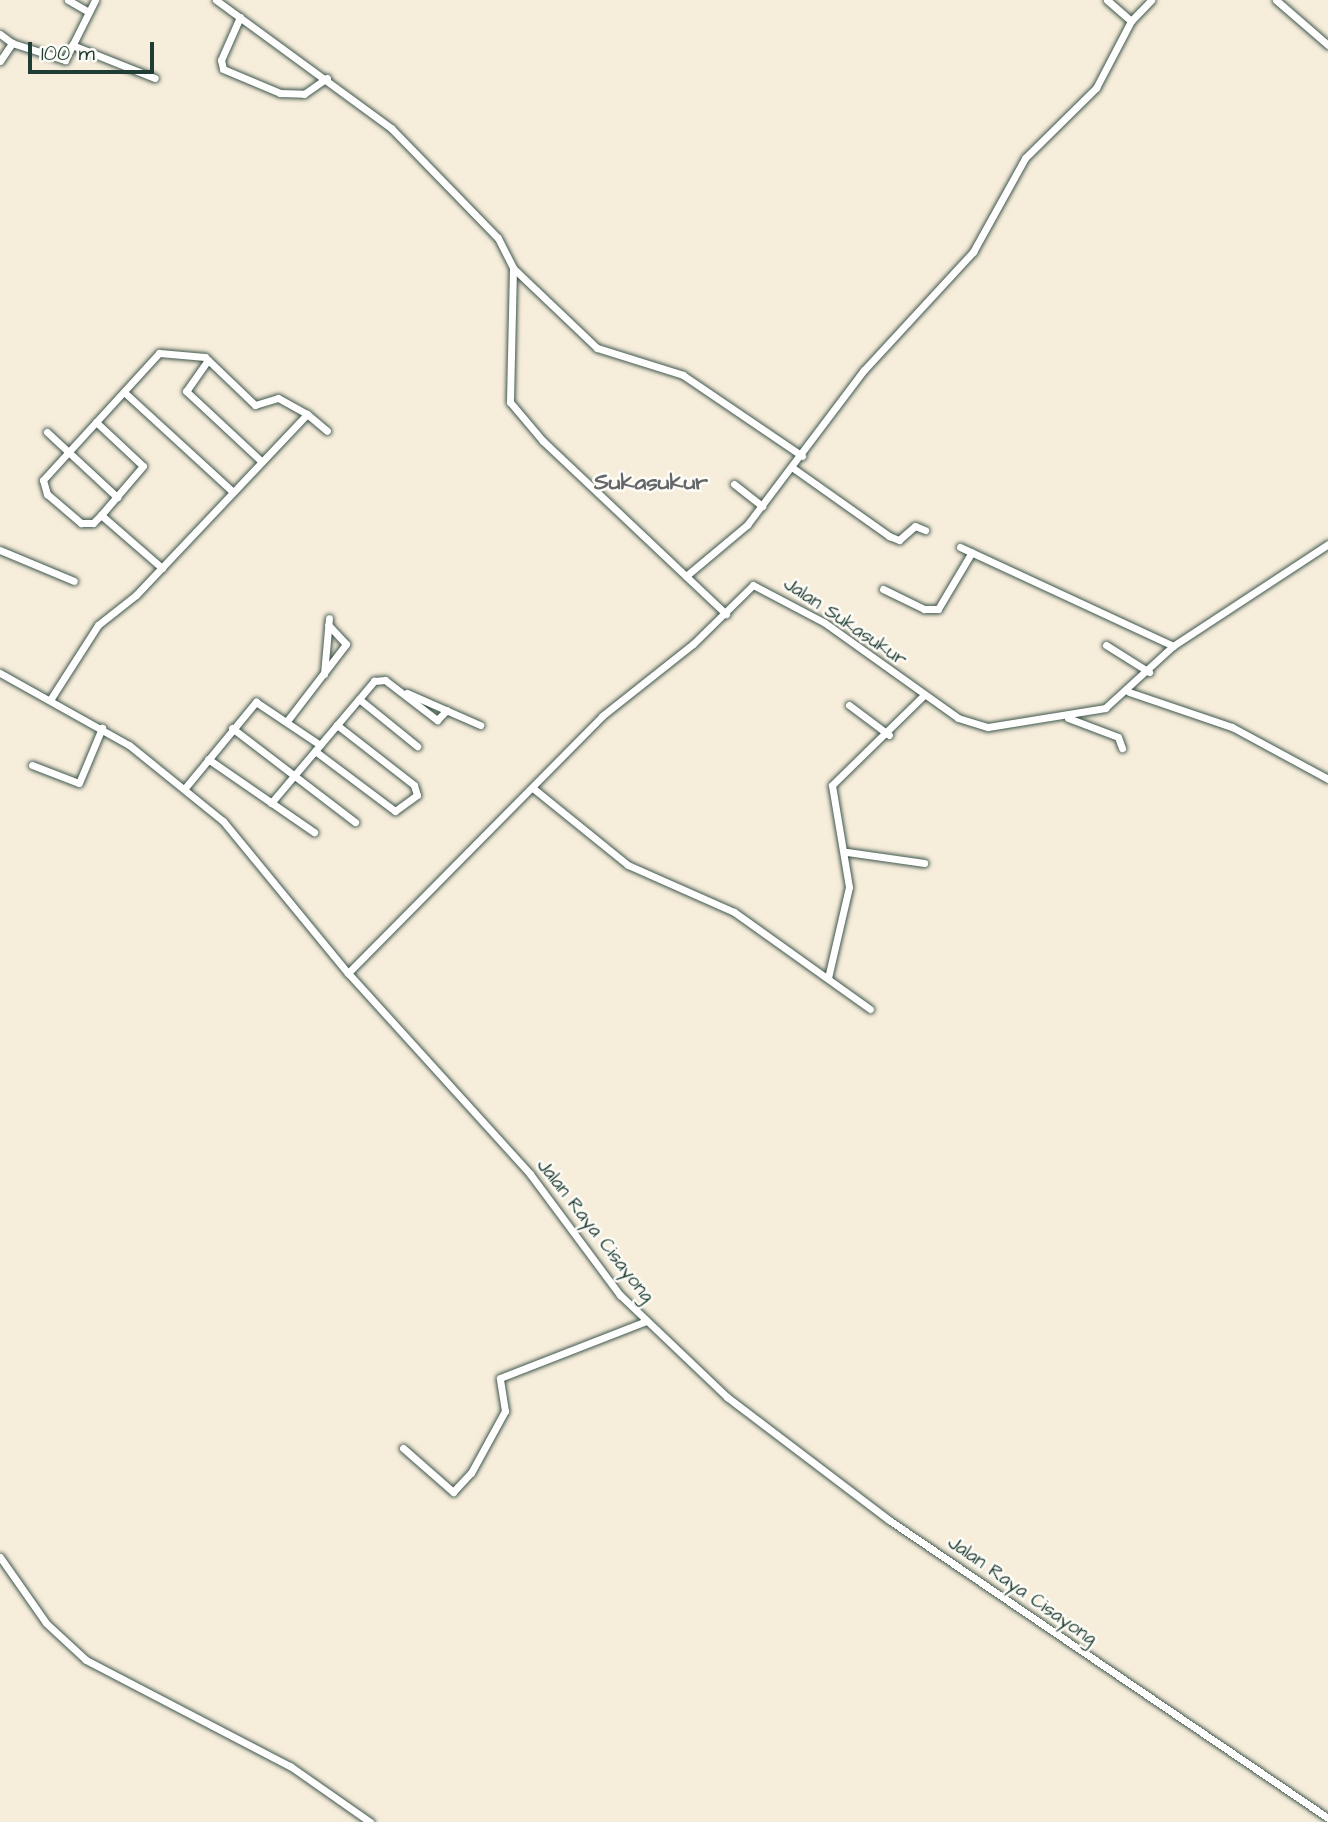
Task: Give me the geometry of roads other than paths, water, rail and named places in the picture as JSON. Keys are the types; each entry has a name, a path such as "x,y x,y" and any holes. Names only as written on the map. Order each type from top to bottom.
{"street":[{"path":"68,0 85,10"},
{"path":"0,33 12,43 61,62 72,45 85,10 95,0"},
{"path":"216,0 327,78 391,128 484,222 513,268 597,348 683,375 802,456"},
{"path":"1107,0 1131,21"},
{"path":"686,576 727,547 793,468 864,370 986,235 1025,158 1096,88 1131,21 1151,0"},
{"path":"1276,0 1327,43"},
{"path":"240,17 221,60 223,69 280,93 315,90 327,78"},
{"path":"0,61 12,43"},
{"path":"72,45 155,78"},
{"path":"513,268 510,402 543,441 726,614"},
{"path":"96,422 143,466 101,515 89,525 81,523 43,488 68,451 159,353 176,350 208,360 256,405 278,398 307,414 327,431"},
{"path":"208,360 186,391 261,461"},
{"path":"124,392 232,491"},
{"path":"50,700 98,625 162,568 307,414"},
{"path":"47,432 117,497"},
{"path":"793,468 889,536 902,539 915,526 925,530"},
{"path":"734,484 762,506"},
{"path":"101,515 162,568"},
{"name":"Jalan Sukasukur","path":"348,973 534,789 602,716 726,614 747,589 766,587 923,696 976,726 1090,714 1129,692 1173,646 1328,544"},
{"path":"960,547 1173,646"},
{"path":"0,550 74,581"},
{"path":"883,589 924,609 938,609 971,552"},
{"path":"287,721 324,674 346,644 329,622 324,674"},
{"path":"1106,645 1149,672"},
{"name":"Jalan Raya Cisayong","path":"0,673 102,728 185,788 223,821 348,973 530,1174 646,1321 779,1442 1328,1818"},
{"path":"271,803 378,679 480,725"},
{"path":"396,688 437,720 447,710"},
{"path":"1129,692 1232,727 1328,779"},
{"path":"828,978 847,902 847,852 832,785 889,735 923,696"},
{"path":"359,699 417,746"},
{"path":"185,788 256,702 287,721 395,811 417,794 414,785 337,725"},
{"path":"849,705 889,735"},
{"path":"1067,717 1118,737 1122,748"},
{"path":"32,765 79,783 102,728"},
{"path":"232,728 355,822"},
{"path":"208,759 313,832"},
{"path":"534,789 628,865 734,912 870,1009"},
{"path":"847,852 924,863"},
{"path":"403,1448 453,1492 502,1419 500,1378 646,1321"},
{"path":"0,1557 46,1623 86,1660 290,1766 370,1822"},
{"path":"0,1574 8,1569"}],"district":[{"name":"Sukasukur","path":"651,482"}]}
